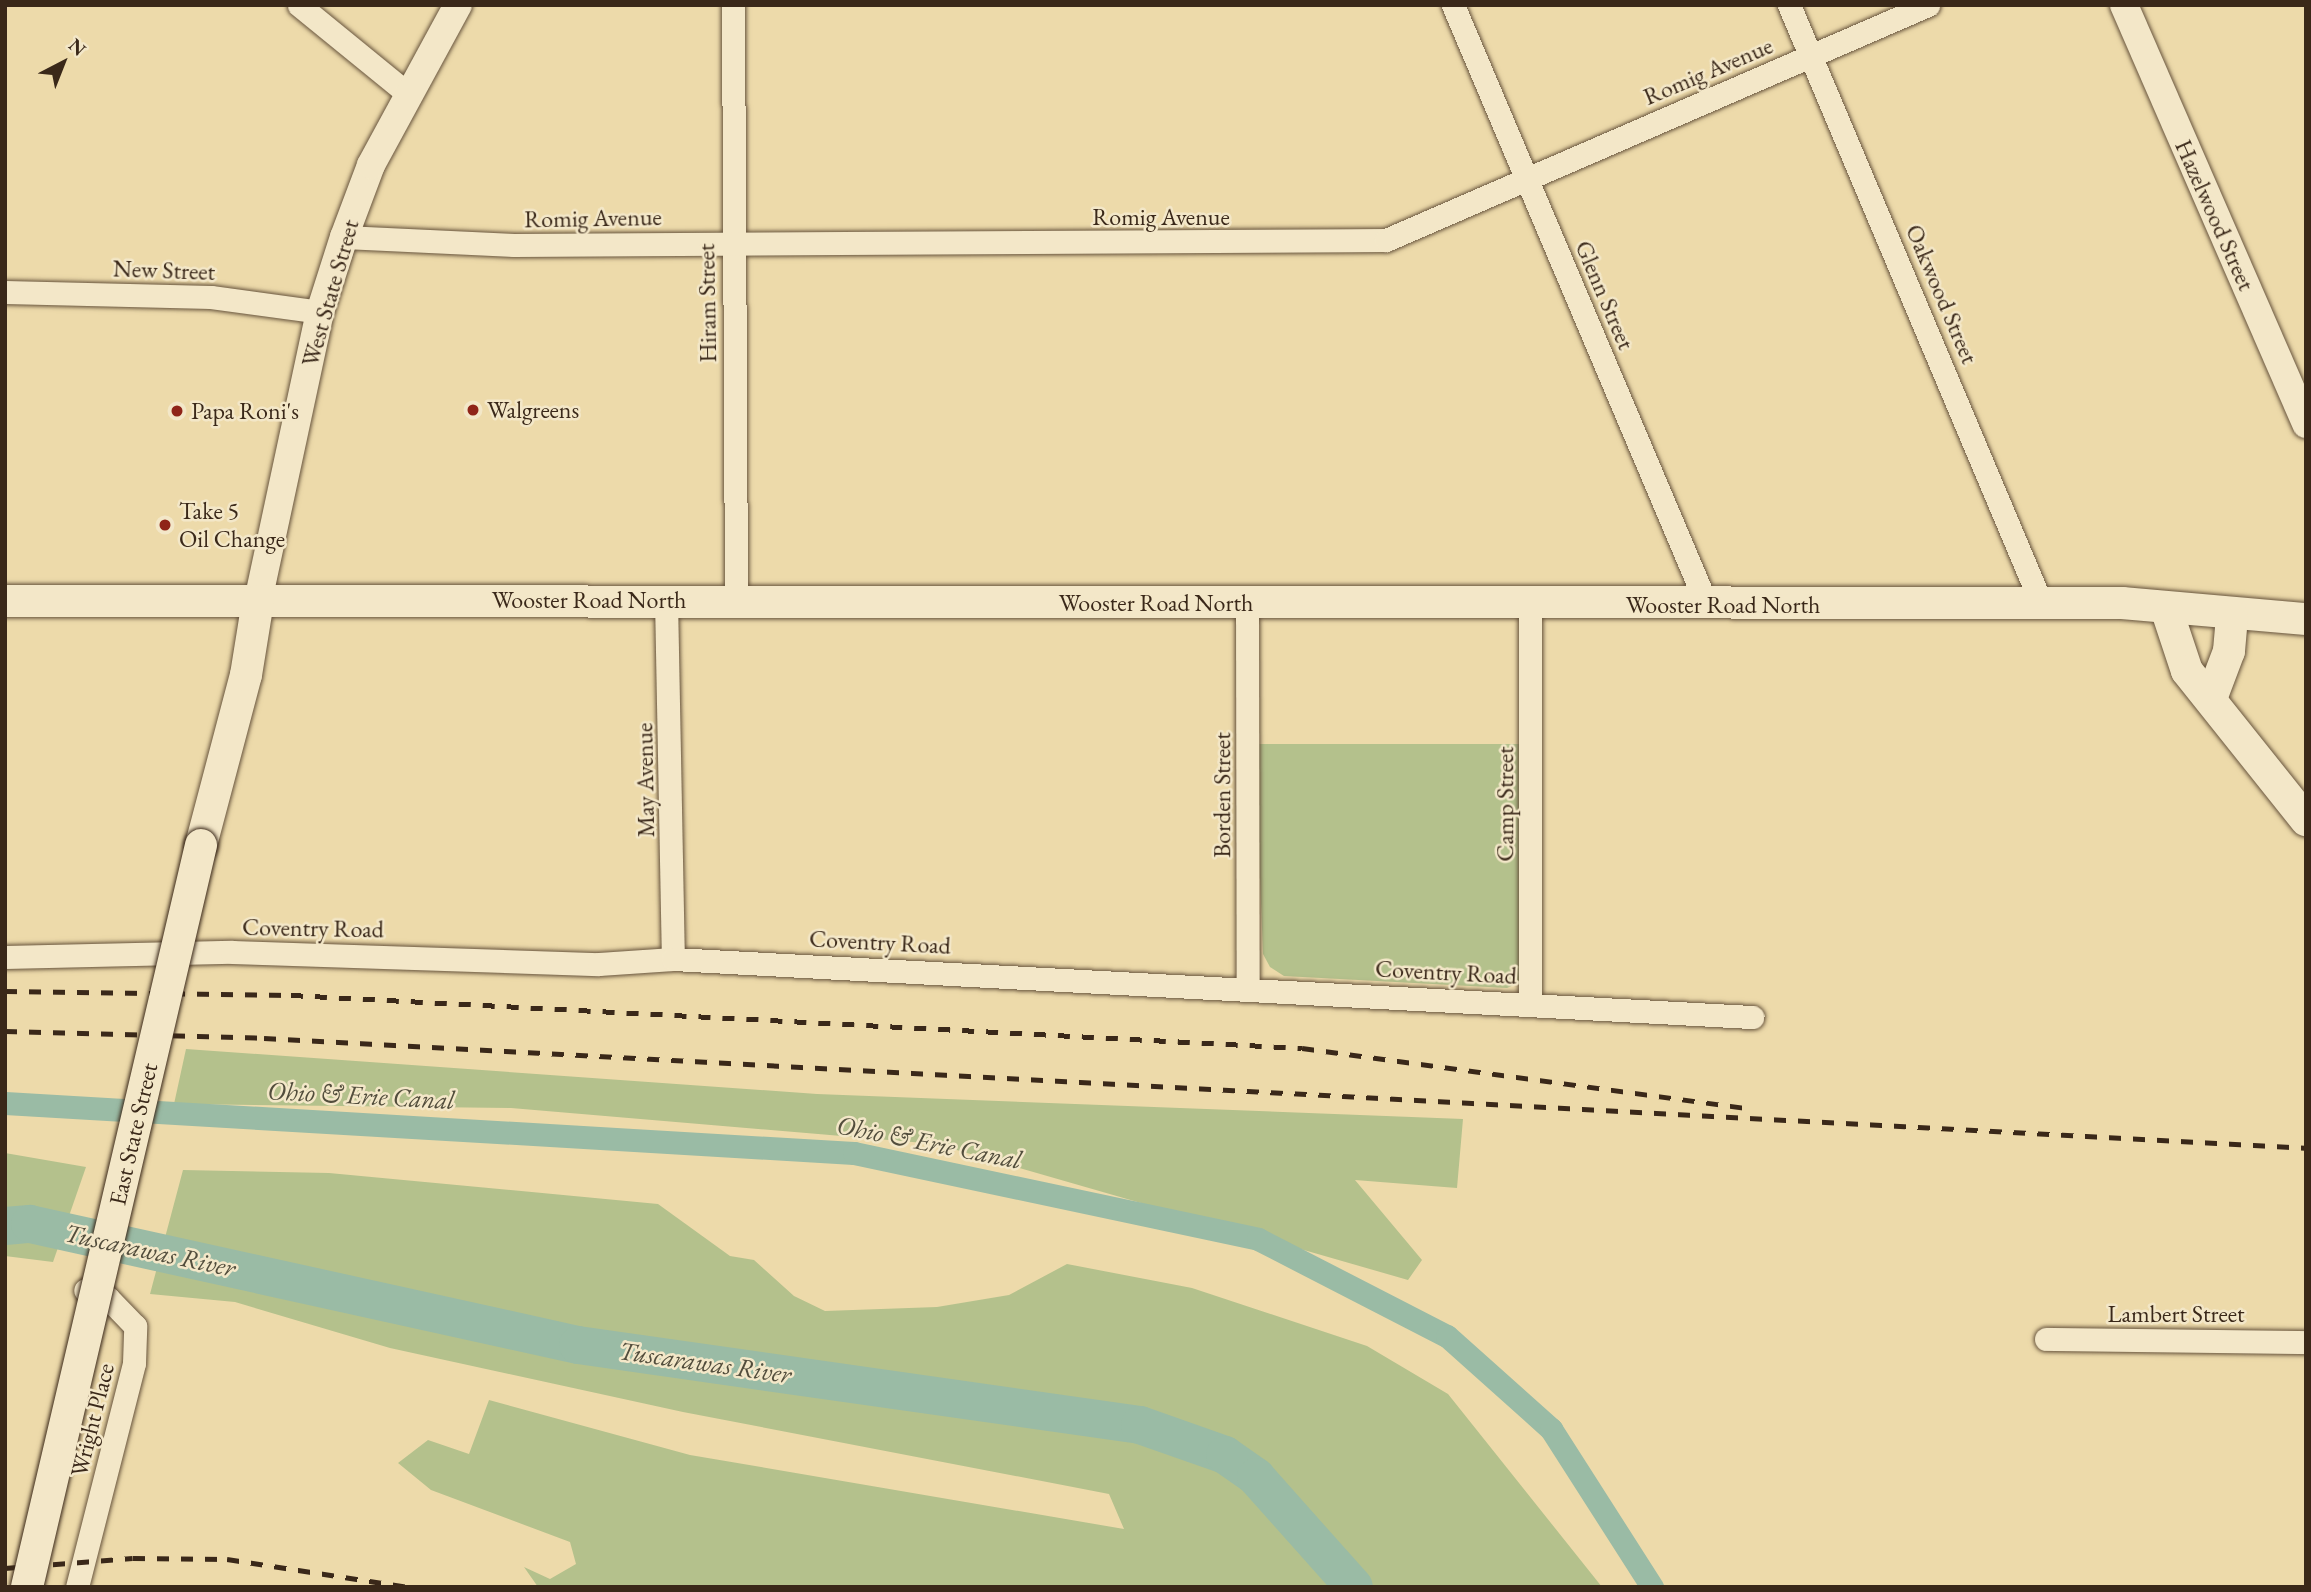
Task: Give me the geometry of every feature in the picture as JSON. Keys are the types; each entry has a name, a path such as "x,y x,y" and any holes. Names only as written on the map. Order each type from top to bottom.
{"main road":[{"name":"Wooster Road North","path":"5,601 666,599 1247,604 2042,605 2166,608 2232,616 2306,619"},
{"name":"West State Street","path":"201,845 246,675 258,601"},
{"path":"2166,608 2187,671 2212,696 2306,820"},
{"path":"2212,696 2229,651 2232,616"},
{"name":"East State Street","path":"27,1587 201,845"}],"street":[{"path":"299,5 407,93"},
{"name":"West State Street","path":"258,601 320,312 344,237 407,93 458,5"},
{"name":"Hiram Street","path":"733,5 732,242 736,600"},
{"name":"Glenn Street","path":"1452,5 1707,606"},
{"name":"Oakwood Street","path":"1789,5 2042,605"},
{"name":"Romig Avenue","path":"344,237 474,245 732,242 1355,244 1420,229 1526,177 1928,5"},
{"name":"Hazelwood Street","path":"2124,5 2300,391 2306,424"},
{"name":"New Street","path":"5,292 211,297 320,312"},
{"name":"May Avenue","path":"666,599 673,959"},
{"name":"Borden Street","path":"1247,604 1248,986"},
{"name":"Camp Street","path":"1530,1003 1531,605"},
{"name":"Coventry Road","path":"5,957 232,953 600,964 673,959 1248,986 1752,1017"},
{"name":"Wright Place","path":"77,1587 134,1351 135,1326 125,1310 85,1290"},
{"name":"Lambert Street","path":"2046,1339 2306,1342"}],"green space":[{"path":"1255,744 1526,744 1523,981 1507,988 1284,976 1270,967 1263,954"},
{"path":"186,1049 817,1094 1463,1119 1457,1188 1355,1180 1422,1260 1408,1280 936,1144 511,1108 174,1104"},
{"path":"5,1153 86,1167 53,1262 5,1256"},
{"path":"183,1170 329,1173 658,1204 730,1256 754,1260 794,1296 825,1311 937,1307 1009,1295 1067,1264 1192,1288 1367,1346 1448,1394 1602,1587 538,1587 524,1567 550,1579 576,1564 570,1542 431,1490 398,1463 428,1440 469,1454 489,1400 690,1455 1124,1529 1109,1494 683,1412 390,1348 235,1302 150,1294"}],"waterway":[{"name":"Ohio & Erie Canal","path":"5,1103 854,1153 1258,1239 1447,1336 1551,1429 1652,1587"},
{"name":"Tuscarawas River","path":"5,1226 30,1224 578,1345 1140,1425 1225,1455 1256,1477 1354,1587"}],"railway":[{"path":"5,991 291,995 1302,1048 1745,1108"},
{"path":"5,1031 264,1038 2306,1148"},
{"path":"5,1568 133,1558 227,1559 407,1587"}],"place":[{"name":"Walgreens","path":"473,410"},
{"name":"Papa Roni's","path":"177,411"},
{"name":"Take 5 Oil Change","path":"165,525"}]}
